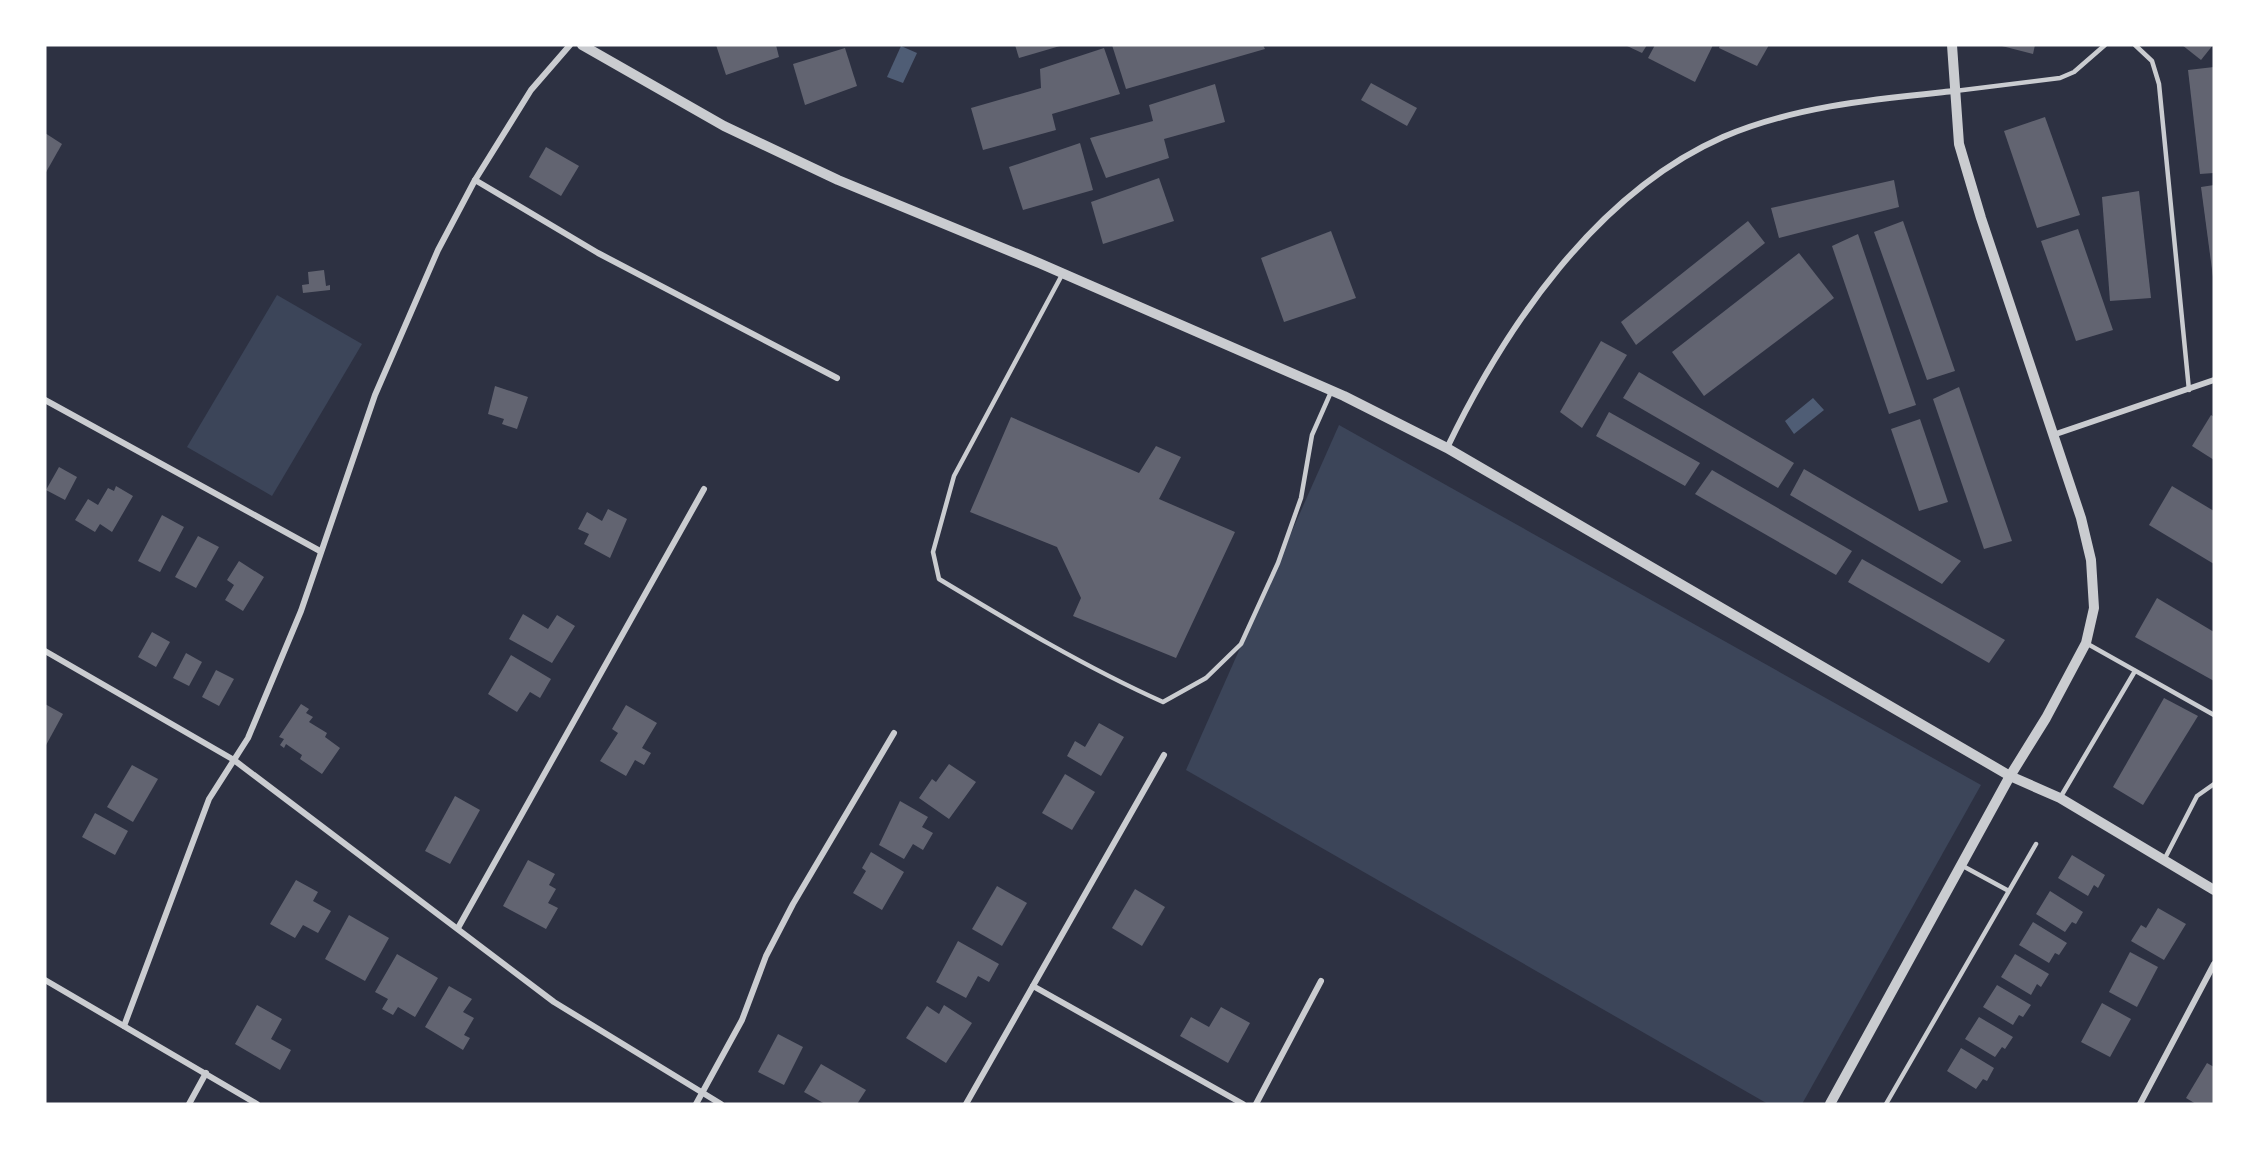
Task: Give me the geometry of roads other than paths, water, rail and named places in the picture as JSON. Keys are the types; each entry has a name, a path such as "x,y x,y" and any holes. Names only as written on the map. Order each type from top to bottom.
{"street":[{"path":"124,1026 209,799 248,738 301,611 375,395 399,335 438,250 475,180 531,90 570,45"},
{"path":"582,45 724,126 838,180 1063,273 1332,391 1448,448 2010,776 2060,798 2214,890"},
{"path":"1830,1104 2010,776 2046,718 2086,643 2094,608 2091,560 1962,154 1954,91 1952,45"},
{"path":"1448,448 1495,360 1536,298 1590,233 1639,190 1685,157 1724,137 1798,113 1865,100 1954,91"},
{"path":"475,180 598,253 837,378"},
{"path":"2053,435 2214,380"},
{"path":"45,400 320,551"},
{"path":"458,928 704,489"},
{"path":"45,651 234,760 554,1002 722,1104"},
{"path":"696,1104 742,1020 766,956 793,904 894,733"},
{"path":"966,1104 1164,755"},
{"path":"2140,1104 2214,964"},
{"path":"45,980 256,1104"},
{"path":"1256,1104 1321,981"},
{"path":"1033,986 1243,1104"},
{"path":"189,1104 206,1073"}],"lane":[{"path":"1954,91 2060,78 2074,72 2105,45"},
{"path":"2135,45 2152,61 2159,84 2189,390"},
{"path":"1063,273 954,476 933,552 939,579 1019,627 1128,686 1163,702 1206,678 1241,644 1278,563 1300,498 1312,435 1332,391"},
{"path":"2086,643 2214,715"},
{"path":"2060,798 2135,671"},
{"path":"2164,860 2197,796 2214,784"},
{"path":"1886,1104 2036,843"},
{"path":"1961,865 2007,890"}]}
